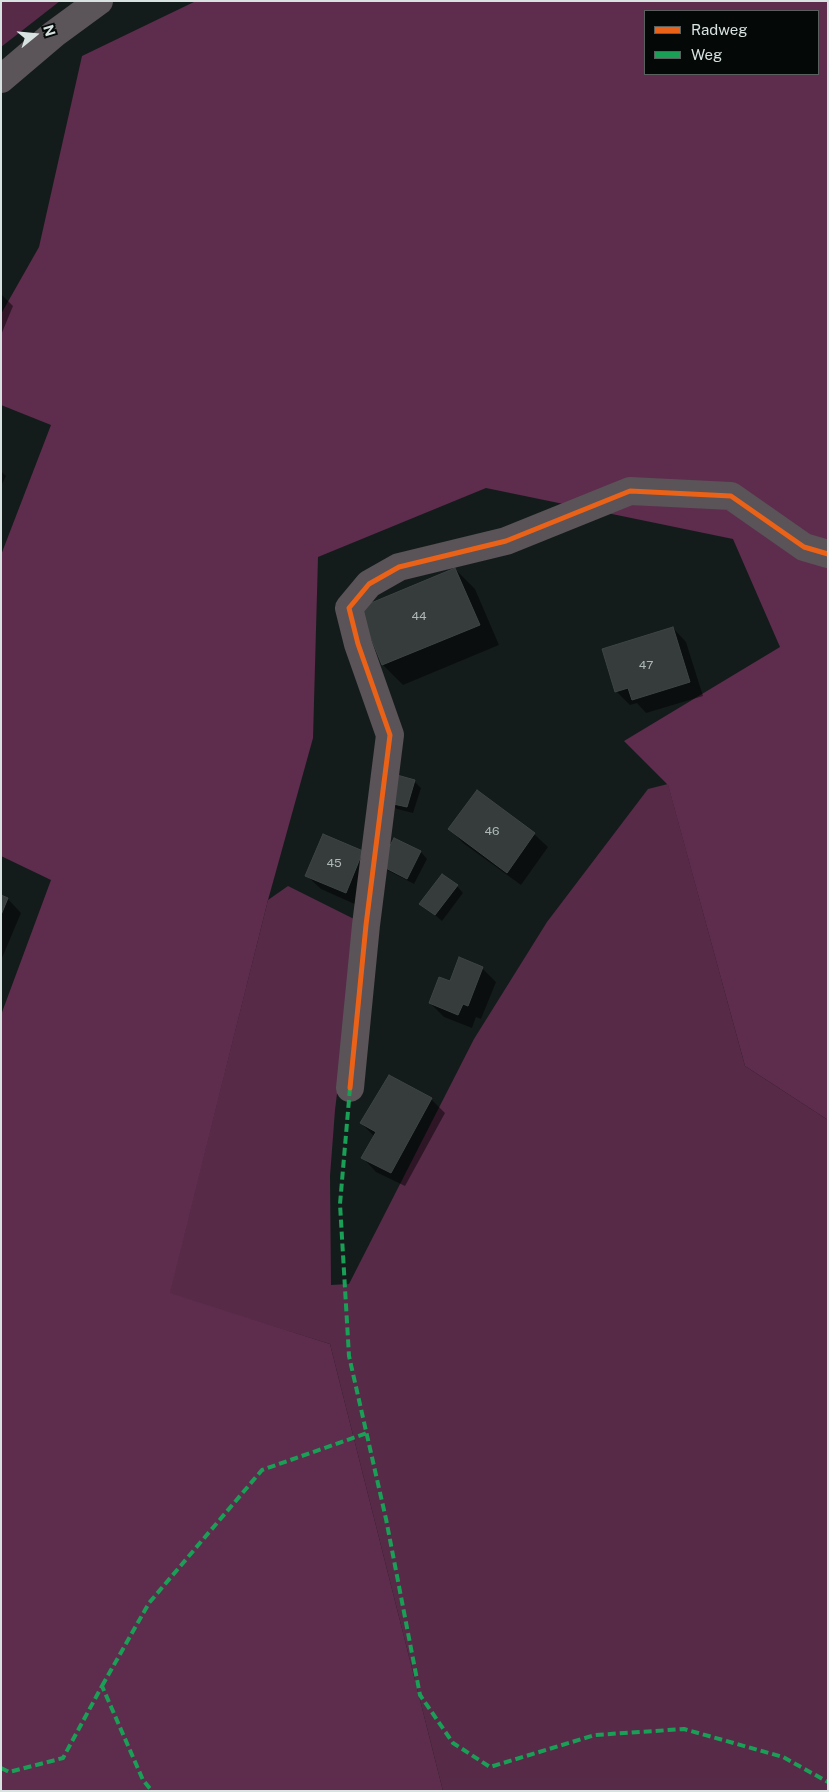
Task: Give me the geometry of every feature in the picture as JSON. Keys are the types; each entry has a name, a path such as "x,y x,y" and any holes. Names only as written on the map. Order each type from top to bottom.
{"main road":[{"path":"1,79 54,34 99,1"}],"street":[{"path":"350,1088 366,925 390,734 358,644 349,608 369,584 399,567 506,541 630,491 731,496 804,547 828,554"}],"shaded area":[{"path":"1,1 60,1 1,47"},
{"path":"196,1 828,1 828,1120 745,1066 668,785 624,741 780,647 733,539 486,488 318,557 313,738 268,900 170,1293 330,1344 443,1791 1,1791 1,1015 51,880 1,856 1,555 51,425 1,405 1,314 39,247 82,56"},
{"path":"668,784 745,1066 828,1120 828,1791 443,1791 330,1344 169,1294 268,900 288,886 358,921 335,1110 330,1176 331,1285 349,1284 474,1039 547,922 648,789"}],"building":[{"path":"455,568 480,625 382,665 359,608"},
{"path":"673,627 690,682 632,700 628,688 615,692 602,649"},
{"path":"397,775 415,780 407,807 389,803"},
{"path":"477,790 535,833 507,873 448,829"},
{"path":"323,834 363,851 346,893 305,876"},
{"path":"394,838 421,851 407,879 380,865"},
{"path":"442,874 458,885 435,915 419,904"},
{"path":"1,895 8,898 1,915"},
{"path":"459,957 483,967 468,1006 463,1004 458,1015 429,1003 439,977 450,981"},
{"path":"389,1075 432,1098 391,1173 361,1158 376,1132 360,1123"}],"marked path":[{"path":"350,1088 340,1204 349,1356 386,1519 420,1695 453,1743 490,1767 595,1735 684,1729 783,1757 828,1782"},
{"path":"102,1686 149,1603 262,1470 367,1433"},
{"path":"1,1768 9,1772 63,1758 102,1686 143,1780 152,1791"}],"cycle path":[{"path":"350,1088 366,925 390,735 358,644 349,608 369,584 399,567 506,541 630,491 731,496 804,547 828,554"}]}
